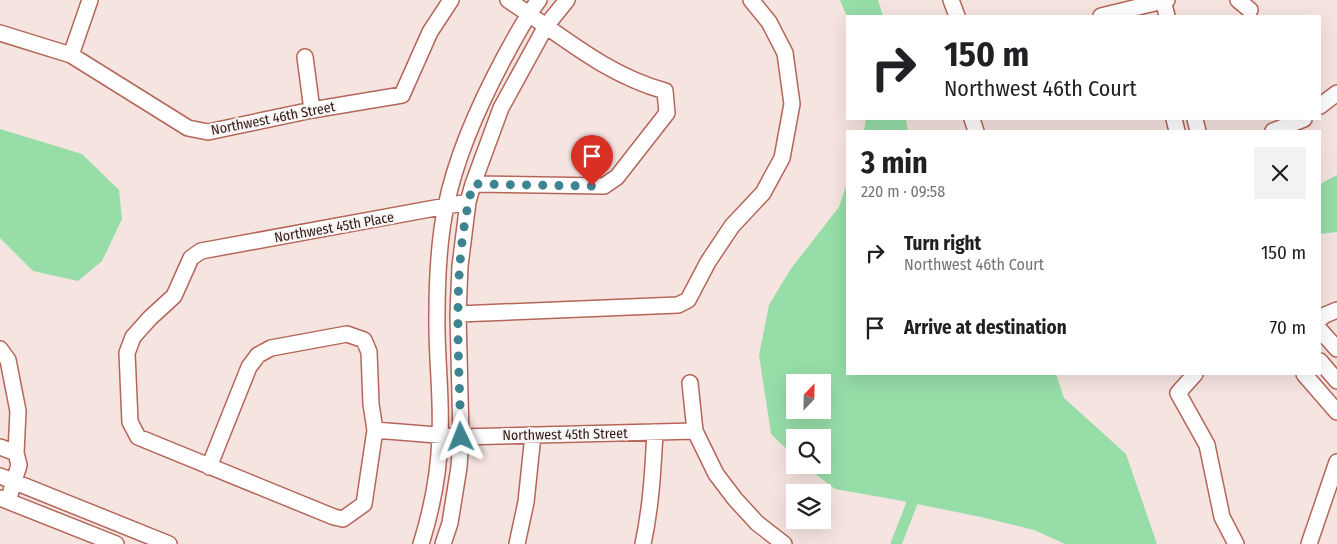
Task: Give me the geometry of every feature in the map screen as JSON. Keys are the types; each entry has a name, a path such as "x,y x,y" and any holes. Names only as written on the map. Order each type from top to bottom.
{"street":[{"path":"71,55 90,0"},
{"name":"Northwest 46th Street","path":"0,33 71,55 188,128 208,132 312,110 402,95 430,32 451,0"},
{"path":"473,184 604,186 617,177 666,113 665,91 642,84 598,63 508,0"},
{"path":"421,544 431,508 438,464 440,436 437,314 439,265 446,207 453,178 482,98 528,13 539,0"},
{"path":"443,544 450,523 461,437 458,314 460,266 468,202 501,108 546,26 567,0"},
{"path":"458,314 678,305 688,300 708,262 732,226 763,192 782,158 792,104 785,53 769,22 750,0"},
{"path":"951,0 956,15"},
{"path":"1106,15 1143,7 1164,0 1167,15"},
{"path":"1238,0 1250,10"},
{"path":"305,57 312,110"},
{"path":"1321,105 1337,93"},
{"path":"1276,130 1301,120"},
{"name":"Northwest 45th Place","path":"209,467 138,437 130,422 127,353 133,337 174,296 191,258 201,251 468,202"},
{"path":"1321,318 1337,310"},
{"path":"1321,331 1337,349"},
{"path":"347,334 364,340 369,352 374,430 364,504 343,519 334,517 209,467 249,367 258,355 271,348 347,334"},
{"path":"0,349 8,360 18,411 16,453 19,465 15,482 4,499 116,544"},
{"path":"1321,362 1337,381"},
{"path":"1194,375 1178,393 1206,445 1222,517 1236,544"},
{"path":"1305,375 1337,412"},
{"path":"690,383 695,431 716,474 735,499 775,541"},
{"name":"Northwest 45th Street","path":"374,430 461,437 695,431"},
{"path":"643,544 653,476 655,432"},
{"path":"517,544 526,502 533,436"},
{"path":"0,447 16,453"},
{"path":"1309,544 1336,470"},
{"path":"0,476 169,544"}],"shaded area":[{"path":"840,0 878,0 883,15 846,15"},
{"path":"866,120 906,120 908,130 864,130"},
{"path":"0,129 82,154 119,190 122,219 102,261 78,281 33,271 0,238"},
{"path":"1337,175 1337,232 1321,234 1321,183"},
{"path":"846,186 846,375 1056,375 1064,398 1126,454 1157,544 1065,544 1034,530 981,517 835,489 831,484 816,474 831,474 831,429 786,429 786,448 771,434 759,355 769,305 790,270 839,207"}],"waterway":[{"path":"896,544 912,503"}],"route":[{"path":"461,437 458,314 460,266 468,202 473,184 592,186"}]}
